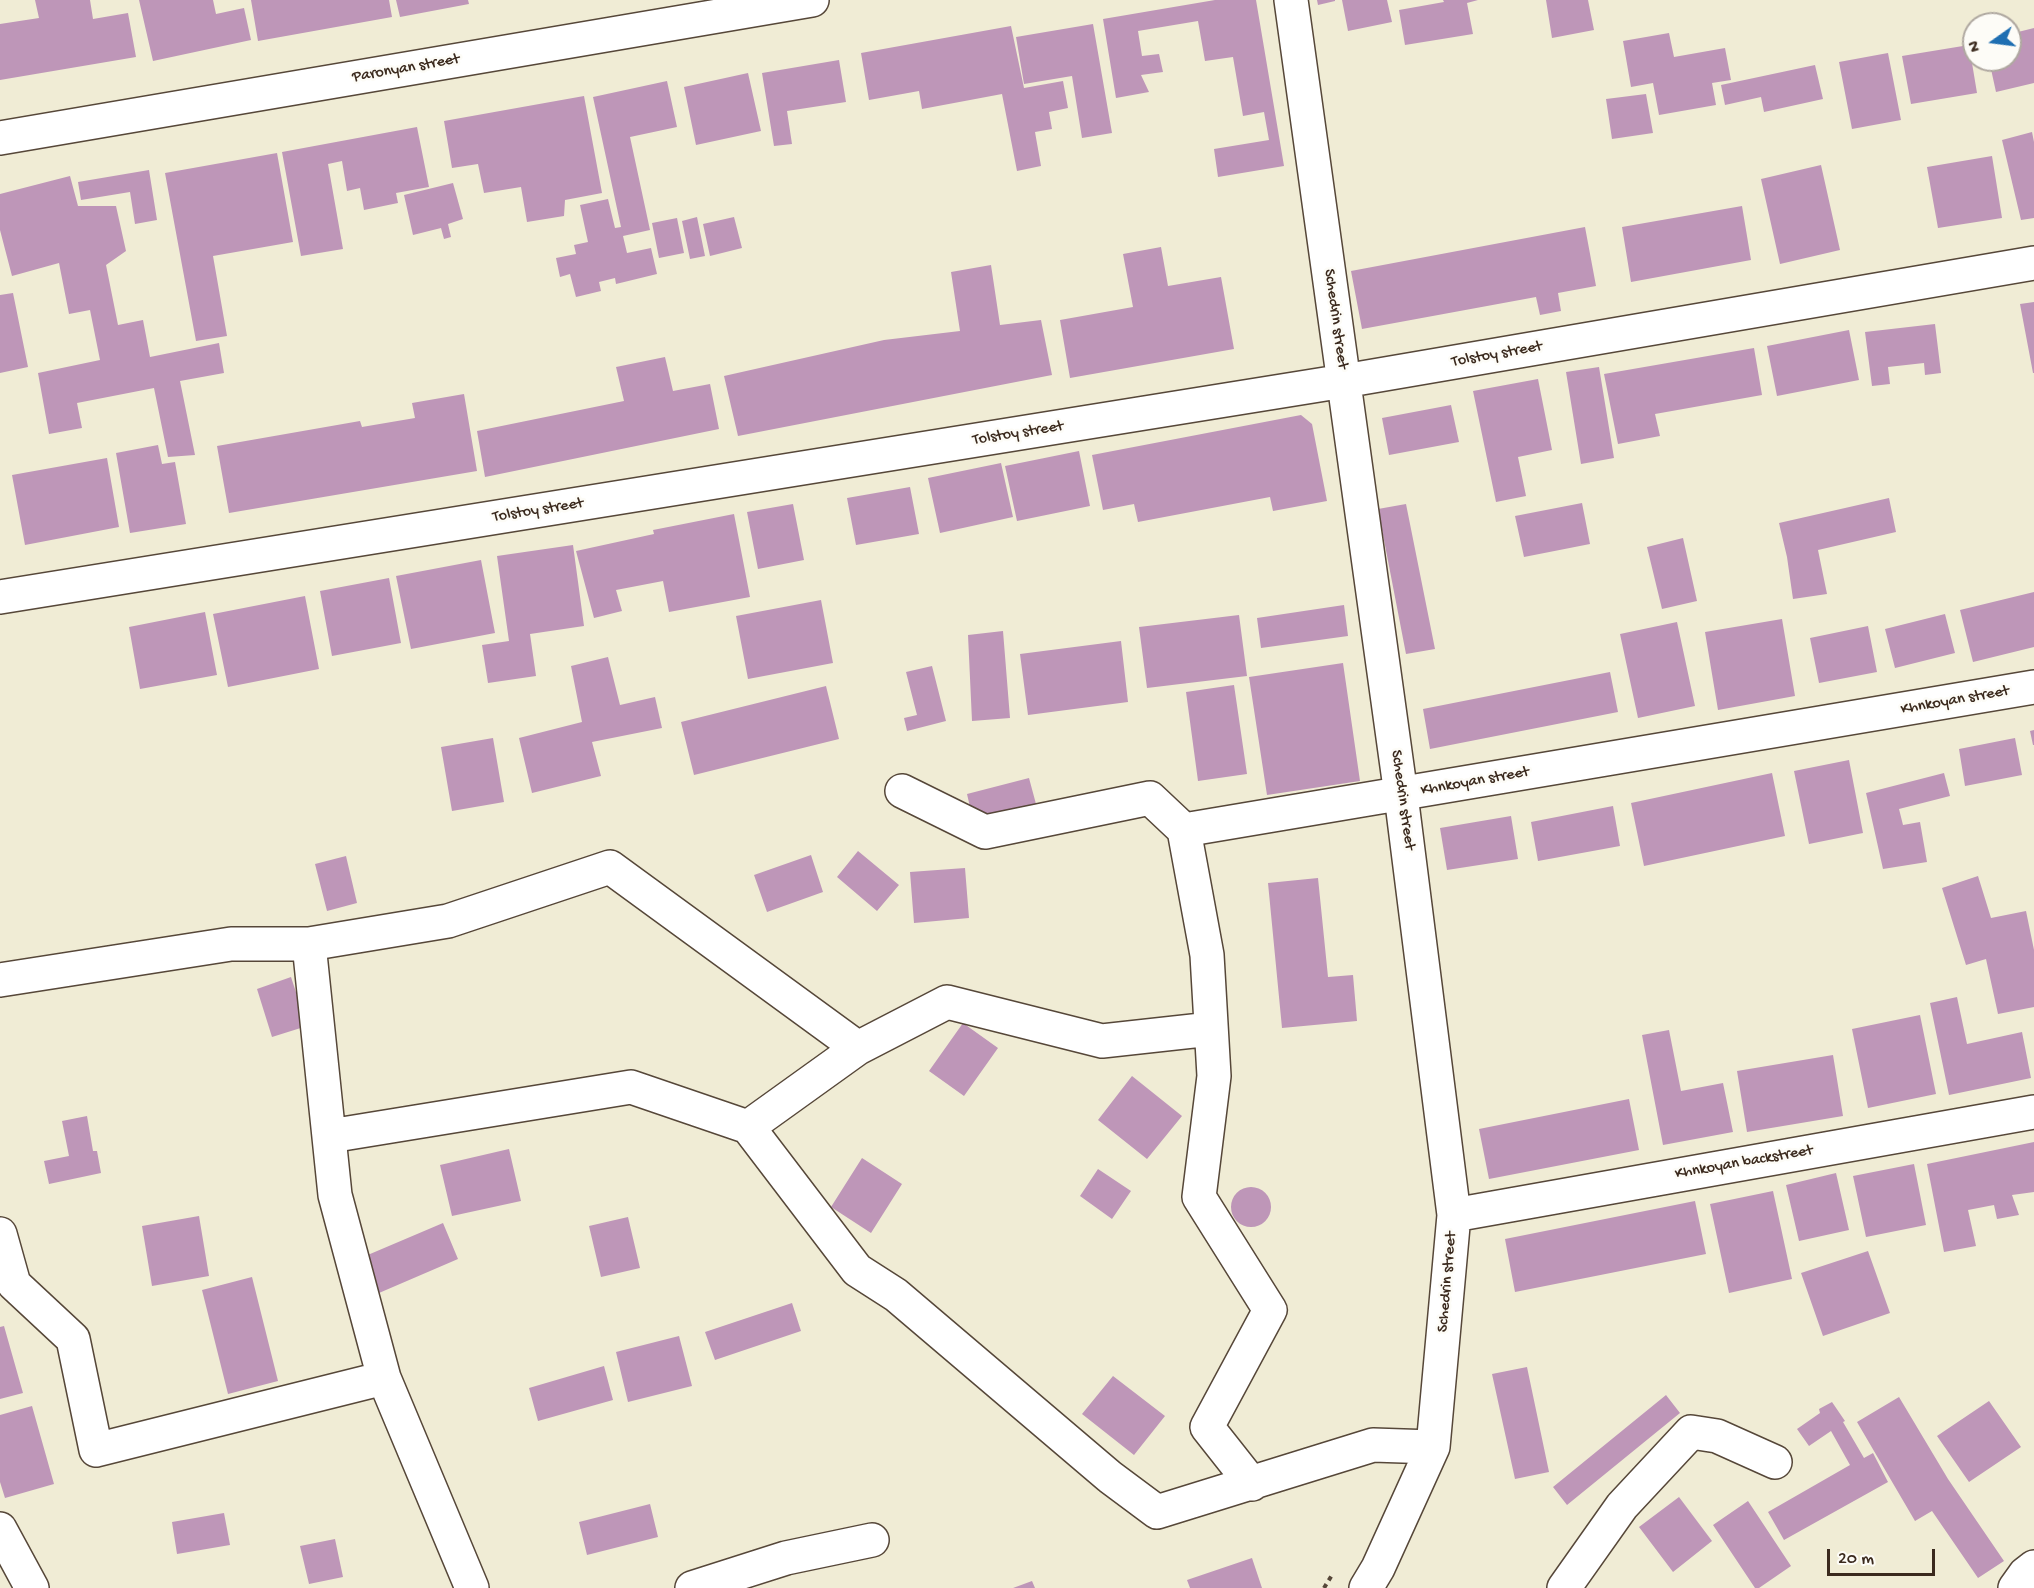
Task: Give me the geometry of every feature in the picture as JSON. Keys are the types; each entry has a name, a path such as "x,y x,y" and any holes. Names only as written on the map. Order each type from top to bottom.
{"street":[{"name":"Paronyan street","path":"0,138 812,0"},
{"name":"Schedrin street","path":"1291,0 1401,795 1454,1215 1433,1447 1378,1568 1366,1588"},
{"name":"Tolstoy street","path":"0,597 1344,381 2034,263"},
{"name":"Khnkoyan street","path":"1184,830 2034,687"},
{"path":"902,791 984,832 1150,798 1184,830 1207,955 1214,1076 1199,1197 1270,1311 1207,1427 1252,1484"},
{"path":"0,980 231,944 309,944 448,921 610,867 858,1048"},
{"path":"309,944 335,1195 384,1378 472,1588"},
{"path":"748,1127 858,1048 947,1002 1102,1041 1211,1029"},
{"path":"330,1136 631,1087 748,1127 857,1270 896,1295 1110,1477 1157,1512 1373,1445 1433,1447"},
{"name":"Khnkoyan backstreet","path":"1454,1215 2034,1112"},
{"path":"0,1234 14,1284 73,1339 96,1450 384,1378"},
{"path":"1564,1588 1622,1506 1691,1432 1718,1436 1775,1462"},
{"path":"0,1529 32,1588"},
{"path":"692,1588 786,1558 872,1540"},
{"path":"2014,1588 2034,1567"}],"building":[{"path":"35,0 90,0 93,19 128,13 136,57 0,80 0,24 39,18"},
{"path":"139,0 213,0 216,14 244,8 251,40 153,61"},
{"path":"251,0 389,0 392,17 258,41"},
{"path":"396,0 468,0 469,4 400,17"},
{"path":"1215,0 1256,0 1284,166 1218,177 1214,149 1269,140 1264,112 1243,116 1233,57 1205,61 1198,21 1138,31 1142,56 1159,54 1163,72 1141,75 1149,92 1116,98 1103,19"},
{"path":"1317,0 1335,0 1335,1 1318,5"},
{"path":"1342,0 1387,0 1392,22 1348,31"},
{"path":"1443,0 1478,0 1467,3 1473,34 1405,45 1399,10 1444,2"},
{"path":"1546,0 1588,0 1594,30 1552,38"},
{"path":"1093,24 1112,133 1082,138 1072,76 1024,84 1016,37"},
{"path":"1011,26 1024,88 1063,81 1068,108 1049,112 1052,129 1035,132 1041,166 1017,171 1002,94 922,109 919,91 869,100 861,53"},
{"path":"2034,28 2034,83 1996,92 1992,72 2022,72 2022,31"},
{"path":"1669,33 1674,57 1725,48 1731,80 1712,83 1716,105 1659,115 1653,83 1631,87 1623,41"},
{"path":"1962,46 1962,72 1974,72 1977,93 1911,104 1902,56"},
{"path":"1888,53 1901,120 1852,129 1839,62"},
{"path":"839,60 846,102 787,111 792,144 774,146 762,73"},
{"path":"1815,65 1823,99 1764,112 1761,97 1725,105 1721,85"},
{"path":"748,73 761,131 696,145 684,87"},
{"path":"667,81 677,127 630,137 650,230 623,236 627,253 651,248 657,274 616,284 615,278 599,282 601,291 576,297 570,274 560,277 556,258 576,254 574,245 588,242 580,205 608,199 615,228 621,227 593,97"},
{"path":"1646,94 1653,133 1612,139 1606,99"},
{"path":"584,96 602,193 565,200 564,216 527,222 521,187 484,193 478,164 452,168 444,121"},
{"path":"417,127 429,187 396,193 398,203 364,210 360,188 347,191 342,161 328,164 343,249 301,256 282,152"},
{"path":"2032,132 2034,218 2021,220 2002,140"},
{"path":"277,153 293,242 213,256 227,336 196,341 165,173"},
{"path":"1992,156 2002,218 1938,228 1927,167"},
{"path":"1821,165 1840,250 1780,264 1761,179"},
{"path":"149,170 157,220 135,224 130,192 81,200 78,182"},
{"path":"70,176 78,206 116,206 126,251 106,265 118,325 143,320 150,357 219,343 224,373 180,381 195,455 168,457 154,388 77,403 82,428 49,434 38,373 100,360 90,310 69,314 59,263 12,276 0,230 0,194"},
{"path":"453,183 463,219 448,224 451,237 444,239 441,228 413,235 404,195"},
{"path":"1742,206 1751,260 1631,282 1622,227"},
{"path":"697,217 705,256 690,259 682,221"},
{"path":"734,217 742,248 710,256 703,224"},
{"path":"677,218 684,253 659,258 652,223"},
{"path":"1585,227 1596,286 1558,293 1561,311 1540,315 1536,297 1362,329 1351,271"},
{"path":"1161,247 1168,286 1221,277 1234,349 1070,378 1060,320 1133,307 1123,254"},
{"path":"991,265 1000,325 1041,320 1052,375 738,436 724,376 884,340 960,331 951,272"},
{"path":"13,293 28,367 0,373 0,295"},
{"path":"2034,302 2034,373 2033,373 2020,304"},
{"path":"1935,324 1941,373 1925,375 1924,363 1888,367 1890,384 1872,386 1865,332"},
{"path":"1849,330 1859,380 1777,396 1767,346"},
{"path":"1754,348 1762,395 1655,414 1660,436 1618,444 1604,374"},
{"path":"665,357 673,391 710,384 719,429 485,477 477,431 624,401 616,367"},
{"path":"1599,367 1614,458 1581,464 1566,372"},
{"path":"1538,379 1552,450 1518,457 1526,496 1496,502 1473,391"},
{"path":"464,394 477,471 229,513 217,446 360,421 362,427 415,418 412,403"},
{"path":"1451,405 1459,442 1389,455 1382,418"},
{"path":"1301,415 1312,424 1327,501 1273,511 1270,497 1138,522 1134,504 1103,510 1092,455"},
{"path":"158,445 162,464 175,462 186,524 130,533 116,453"},
{"path":"1079,451 1090,506 1017,521 1005,466"},
{"path":"107,458 119,527 25,545 12,475"},
{"path":"1001,463 1013,517 940,533 928,478"},
{"path":"910,487 919,534 856,545 847,498"},
{"path":"1889,498 1896,532 1818,550 1827,594 1793,599 1779,523"},
{"path":"1582,503 1590,544 1524,557 1515,516"},
{"path":"793,504 804,560 758,569 747,512"},
{"path":"1406,504 1435,649 1406,654 1378,509"},
{"path":"734,514 750,597 669,612 663,581 616,590 622,611 594,618 576,551 654,534 653,530"},
{"path":"1683,538 1697,601 1662,609 1647,547"},
{"path":"573,545 584,626 530,634 536,676 488,683 482,645 509,641 497,556"},
{"path":"481,560 495,633 411,649 396,576"},
{"path":"389,578 401,643 332,656 320,591"},
{"path":"2034,592 2034,647 1973,662 1960,610"},
{"path":"305,596 319,669 228,687 213,614"},
{"path":"821,600 833,663 748,679 736,616"},
{"path":"1344,605 1348,636 1261,648 1257,618"},
{"path":"205,612 217,675 140,689 129,627"},
{"path":"1945,614 1955,653 1895,668 1885,629"},
{"path":"1239,615 1247,676 1147,688 1139,627"},
{"path":"1782,619 1795,696 1718,710 1705,632"},
{"path":"1677,622 1695,706 1638,718 1620,634"},
{"path":"1868,626 1877,672 1819,683 1810,638"},
{"path":"1003,631 1010,718 972,721 968,635"},
{"path":"1121,641 1128,702 1028,715 1020,654"},
{"path":"608,657 620,705 655,697 662,728 592,742 601,776 532,793 519,738 582,722 571,666"},
{"path":"1343,663 1360,781 1267,795 1249,677"},
{"path":"932,666 946,721 907,731 904,718 917,715 906,672"},
{"path":"1610,672 1618,712 1430,749 1423,709"},
{"path":"1234,685 1247,774 1198,781 1186,692"},
{"path":"826,686 839,739 694,775 681,722"},
{"path":"2034,730 2034,745 2033,745 2030,731"},
{"path":"493,738 504,802 452,811 441,747"},
{"path":"2015,738 2022,775 1965,786 1959,749"},
{"path":"1849,760 1863,833 1809,844 1794,771"},
{"path":"1772,773 1785,836 1644,866 1631,803"},
{"path":"1944,773 1950,796 1899,809 1903,825 1920,822 1927,862 1883,869 1866,793"},
{"path":"1029,778 1036,804 973,820 967,794"},
{"path":"1613,806 1620,846 1538,861 1531,822"},
{"path":"1511,816 1518,859 1447,870 1440,828"},
{"path":"858,851 899,885 877,911 837,877"},
{"path":"811,855 823,892 767,912 754,875"},
{"path":"346,856 357,903 327,911 315,864"},
{"path":"965,868 969,918 914,923 910,872"},
{"path":"1978,876 1991,918 2026,911 2034,950 2034,1007 1998,1014 1986,959 1966,965 1942,888"},
{"path":"1318,878 1328,977 1353,975 1357,1021 1282,1028 1268,883"},
{"path":"291,977 307,1026 272,1037 257,989"},
{"path":"1957,997 1967,1044 2022,1032 2031,1078 1949,1095 1930,1003"},
{"path":"1920,1015 1936,1094 1868,1108 1852,1029"},
{"path":"963,1023 998,1048 964,1096 929,1071"},
{"path":"1669,1030 1681,1091 1723,1083 1733,1132 1663,1145 1642,1035"},
{"path":"1833,1055 1843,1116 1747,1132 1737,1071"},
{"path":"1132,1076 1182,1116 1147,1159 1098,1120"},
{"path":"1629,1099 1639,1150 1489,1179 1479,1129"},
{"path":"87,1116 93,1151 97,1151 101,1173 49,1184 44,1161 69,1156 62,1121"},
{"path":"2034,1142 2034,1192 2012,1195 2019,1215 1997,1219 1994,1205 1968,1210 1976,1246 1944,1252 1927,1164"},
{"path":"509,1149 521,1201 452,1216 440,1165"},
{"path":"862,1158 902,1184 871,1233 831,1207"},
{"path":"1914,1164 1926,1225 1866,1237 1853,1176"},
{"path":"1098,1169 1131,1191 1112,1219 1080,1196"},
{"path":"1836,1173 1849,1230 1799,1241 1786,1185"},
{"path":"1251,1187 1265,1193 1271,1207 1265,1221 1251,1227 1237,1221 1231,1207 1237,1193"},
{"path":"1773,1191 1792,1279 1729,1293 1710,1204"},
{"path":"1695,1201 1706,1254 1515,1292 1505,1239"},
{"path":"199,1216 209,1276 152,1286 142,1226"},
{"path":"628,1217 640,1268 601,1277 589,1226"},
{"path":"443,1223 458,1259 379,1293 363,1257"},
{"path":"1868,1251 1890,1313 1823,1336 1801,1273"},
{"path":"252,1277 278,1381 228,1394 202,1290"},
{"path":"792,1303 801,1331 715,1360 705,1332"},
{"path":"4,1326 23,1393 0,1399 0,1327"},
{"path":"679,1336 692,1386 628,1402 616,1352"},
{"path":"604,1366 613,1400 538,1421 529,1388"},
{"path":"1527,1367 1549,1472 1515,1479 1492,1374"},
{"path":"1113,1376 1165,1416 1134,1455 1082,1414"},
{"path":"1666,1395 1680,1413 1567,1505 1553,1487"},
{"path":"1899,1397 1948,1479 2004,1561 1978,1578 1932,1511 1915,1521 1857,1422"},
{"path":"1989,1401 2021,1447 1969,1482 1937,1436"},
{"path":"1832,1402 1845,1421 1843,1422 1864,1458 1873,1453 1888,1482 1784,1540 1768,1512 1850,1465 1831,1431 1809,1446 1797,1429 1820,1413 1819,1409"},
{"path":"32,1406 54,1484 5,1498 0,1482 0,1415"},
{"path":"1679,1497 1712,1541 1673,1572 1639,1527"},
{"path":"1748,1501 1791,1566 1759,1588 1755,1588 1713,1525"},
{"path":"650,1504 658,1537 587,1555 579,1522"},
{"path":"224,1513 230,1545 177,1554 172,1522"},
{"path":"335,1539 343,1577 309,1584 300,1546"},
{"path":"1252,1558 1262,1588 1190,1588 1187,1580"},
{"path":"1032,1581 1035,1588 1013,1588"}]}
